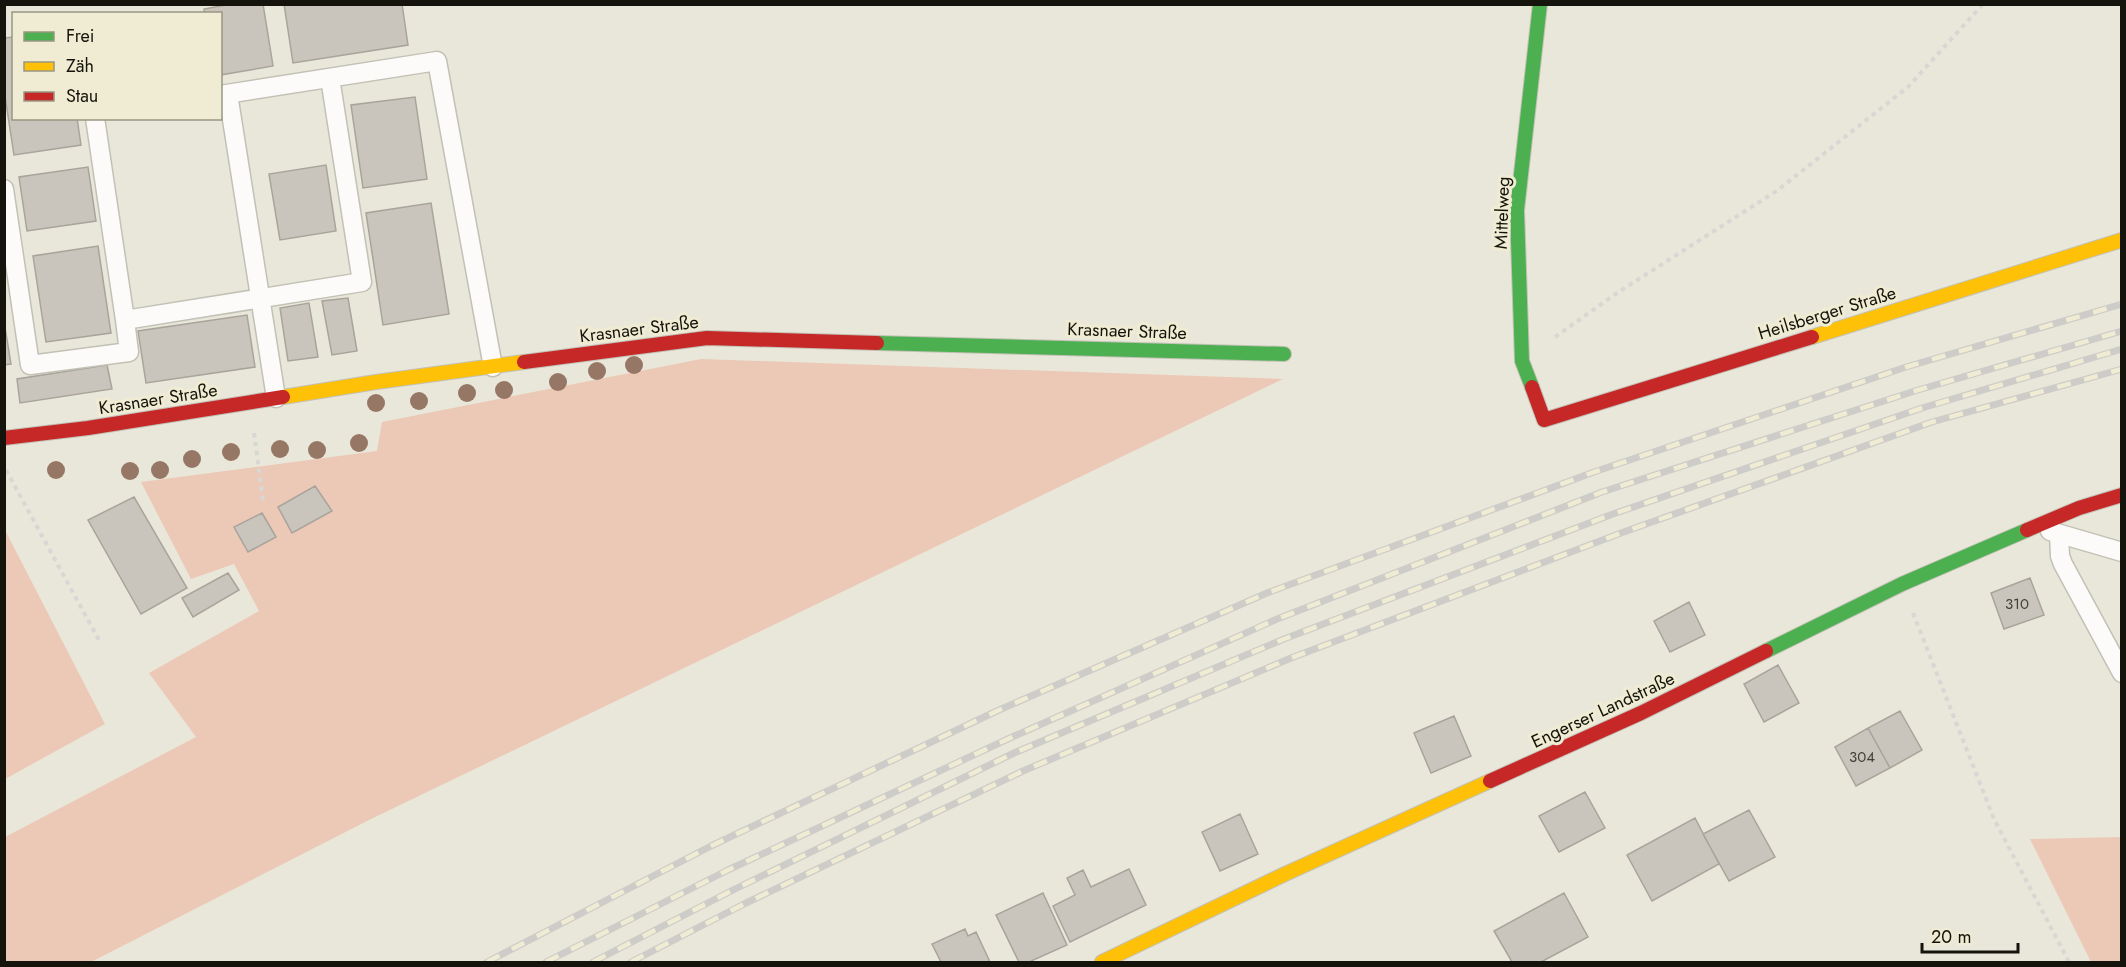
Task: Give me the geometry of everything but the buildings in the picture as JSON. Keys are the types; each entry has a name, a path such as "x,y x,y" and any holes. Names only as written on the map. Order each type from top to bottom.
{"street":[{"name":"Mittelweg","path":"1540,4 1516,210 1522,361 1544,420"},
{"name":"Heilsberger Straße","path":"1544,420 2121,240"},
{"name":"Krasnaer Straße","path":"4,438 88,428 376,382 707,338 1284,354"},
{"name":"Engerser Landstraße","path":"1102,963 1285,874 1641,713 1902,584 2079,508 2121,495"}],"lane":[{"path":"276,398 224,95 437,61 493,367"},
{"path":"124,320 362,282 330,78"},
{"path":"4,189 30,365 129,352 95,120"},
{"path":"2037,526 2121,552"},
{"path":"2059,534 2060,556 2063,564 2121,673"},
{"path":"2097,545 2121,542"}],"path":[{"path":"1522,361 1617,293 1778,190 1908,87 1983,4"},
{"path":"250,402 263,500"},
{"path":"4,467 100,642"},
{"path":"1902,584 1994,819 2069,963"}],"shaded area":[{"path":"701,359 1283,379 369,820 91,962 5,962 5,837 196,737 149,673 259,611 234,564 191,579 141,482 377,451 382,422"},
{"path":"5,530 105,724 4,779"},
{"path":"2121,837 2121,962 2091,962 2030,839"}],"railway":[{"path":"487,962 711,846 999,710 1267,593 1594,472 1906,367 2122,304"},
{"path":"546,962 728,870 1010,738 1277,619 1602,492 1918,390 2122,331"},
{"path":"593,962 733,890 1014,753 1284,639 1613,514 1922,408 2122,349"},
{"path":"631,962 746,903 1023,771 1291,658 1621,533 1932,422 2122,369"}],"traffic: fast":[{"path":"1532,387 1522,361 1517,210 1540,4"},
{"path":"877,343 1284,354"},
{"path":"1766,651 1902,584 2027,530"}],"traffic: slow":[{"path":"1812,337 2122,240"},
{"path":"283,397 524,362"},
{"path":"1102,962 1285,874 1490,781"}],"traffic: jam":[{"path":"1532,387 1544,420 1812,337"},
{"path":"524,362 707,338 877,343"},
{"path":"4,438 88,428 283,397"},
{"path":"2027,530 2079,508 2122,495"},
{"path":"1490,781 1641,713 1766,651"}]}
